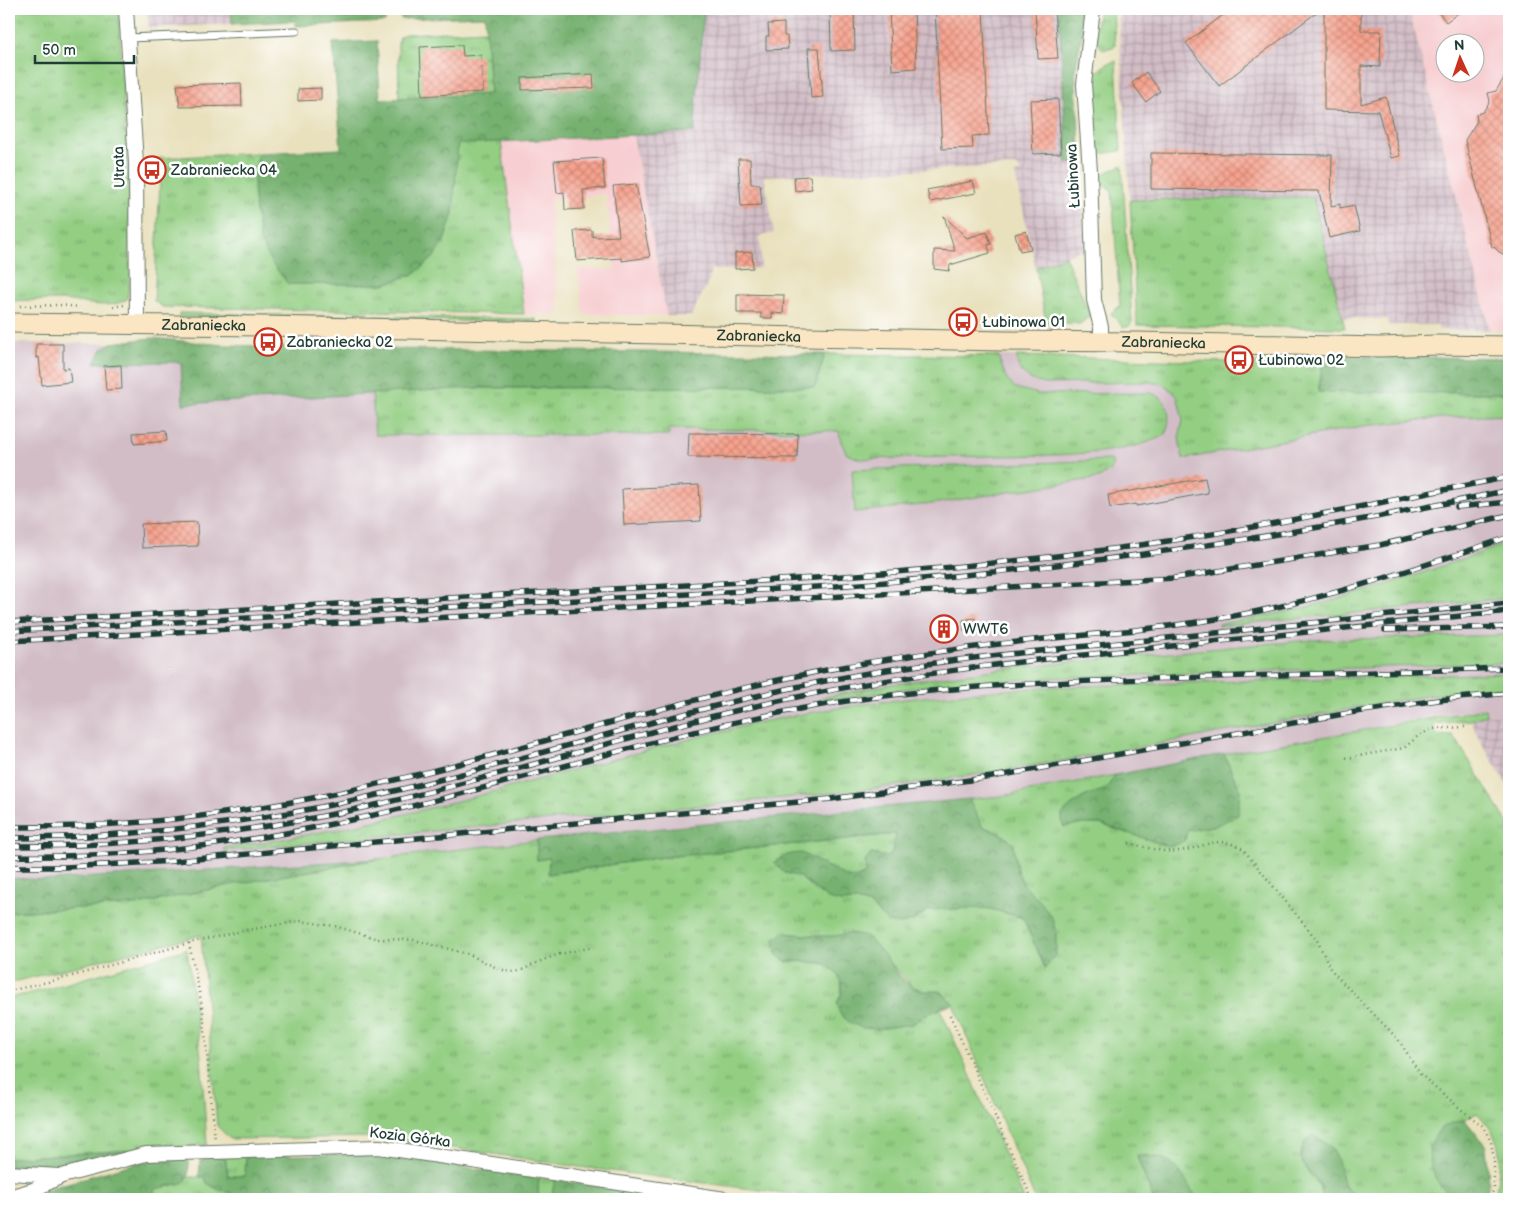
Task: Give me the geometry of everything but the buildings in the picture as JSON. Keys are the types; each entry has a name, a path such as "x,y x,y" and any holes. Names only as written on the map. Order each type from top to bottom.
{"main road":[{"name":"Zabraniecka","path":"9,323 986,341 1509,346"}],"street":[{"name":"Utrata","path":"126,9 136,163 137,324"},
{"name":"Łubinowa","path":"1093,9 1084,84 1090,171 1094,300 1101,327 1101,341"},
{"name":"Kozia Górka","path":"9,1197 33,1190 62,1176 146,1154 379,1147 725,1199"},
{"name":"Kozia Górka","path":"9,1173 62,1176"}],"lane":[{"path":"128,38 296,31"}],"path":[{"path":"108,307 127,304"},
{"path":"19,306 59,305 85,307"},
{"path":"1346,758 1404,748 1417,737 1431,729 1465,727"},
{"path":"1129,843 1178,852 1212,842 1234,844 1243,849 1317,940 1330,968 1398,1039 1420,1074 1482,1126 1491,1142 1494,1160 1494,1189 1489,1199"},
{"path":"9,991 69,977 242,930 300,921 335,926 378,939 414,940 468,954 498,969 511,972 520,971 560,954 593,947"},
{"path":"189,943 203,1011 216,1152"},
{"path":"950,1014 1032,1199"}],"shaded area":[{"path":"147,9 231,9 232,24 149,28"},
{"path":"704,9 1059,9 1067,163 1081,163 1085,248 1036,268 1015,174 1022,172 1016,166 764,176 774,233 760,236 761,268 715,270 711,267 709,280 691,316 667,316 633,135 694,132"},
{"path":"1118,9 1409,9 1490,330 1439,330 1437,325 1389,325 1387,319 1342,318 1313,197 1130,200"},
{"path":"1409,9 1509,9 1509,330 1490,330"},
{"path":"633,135 667,316 583,314 578,269 615,270 606,194 550,199 559,314 524,314 501,141"},
{"path":"152,338 223,345 296,347 328,338 368,339 375,349 1017,356 1262,363 1267,357 1287,355 1509,358 1509,714 1486,715 1485,709 1458,712 1003,796 537,840 378,859 50,880 9,878 9,343 111,343"},
{"path":"1509,714 1509,788 1479,739 1471,720 1486,715"}],"green space":[{"path":"9,9 118,9 129,191 130,281 127,299 120,303 104,305 61,300 9,301"},
{"path":"231,9 385,9 385,22 296,26 295,21 232,24"},
{"path":"401,9 704,9 694,132 458,144 453,213 444,241 433,258 414,274 384,284 288,284 271,262 260,240 254,198 254,172 259,153 341,149 333,43 377,41 380,99 490,94 485,16 401,19"},
{"path":"1059,9 1087,9 1075,70 1081,163 1067,163"},
{"path":"1099,9 1113,9 1115,46 1103,50 1099,46 1096,36"},
{"path":"486,30 490,95 399,98 398,43 400,37 405,34"},
{"path":"1116,61 1121,151 1092,155 1090,85 1100,69"},
{"path":"501,141 524,314 163,307 154,301 160,183 159,158 259,153 254,172 254,198 260,240 288,284 384,284 414,274 444,241 453,213 457,143"},
{"path":"1122,165 1132,322 1128,327 1123,327 1111,313 1120,306 1112,191 1097,182 1105,173"},
{"path":"1313,197 1345,328 1137,325 1130,200"},
{"path":"1065,256 1091,317 1088,317 1080,324 1046,322 1036,268"},
{"path":"179,313 536,319 536,322 179,317"},
{"path":"152,338 223,345 296,347 328,338 368,339 375,349 825,354 815,387 477,388 183,404 181,362 95,363 102,349 111,343"},
{"path":"825,354 998,356 1007,380 1015,388 1039,394 1150,393 1162,399 1166,404 1169,415 1168,428 1166,434 1150,442 1108,451 1038,455 860,459 847,454 841,442 839,431 669,429 669,435 375,435 372,392 477,388 815,387"},
{"path":"1287,355 1324,356 1318,392 1509,393 1509,415 1451,417 1362,426 1183,459 1179,438 1183,420 1177,396 1162,384 1148,382 1044,384 1024,375 1017,362 1017,356 1262,363 1267,357"},
{"path":"1324,356 1509,358 1509,393 1318,392"},
{"path":"1111,460 1113,463 1111,470 1099,478 931,504 855,512 852,470"},
{"path":"1509,543 1509,598 1218,626 1218,624 1317,605 1353,595"},
{"path":"1509,635 1509,663 1047,678 926,686 822,701 821,698 892,684 1002,669 1241,646 1312,640"},
{"path":"1509,673 1509,687 1401,700 1113,752 897,786 224,851 224,848 324,832 407,814 707,735 830,709 940,695 1051,687"},
{"path":"1485,709 1486,715 1471,720 1433,724 1436,735 1452,736 1457,741 1509,825 1509,1199 1495,1199 1499,1174 1497,1143 1487,1124 1477,1113 1465,1120 1450,1124 1468,1195 1487,1192 1485,1199 1364,1199 1345,1186 1338,1165 1301,1151 1305,1168 1319,1185 1324,1199 1197,1199 1189,1187 1137,1157 1153,1199 1035,1199 953,1004 940,991 924,991 912,986 867,938 852,933 830,937 784,933 786,962 816,962 831,967 841,981 840,998 837,1003 877,1029 913,1024 924,1015 940,1009 1024,1199 830,1199 579,1167 381,1137 230,1139 217,1126 201,935 9,983 9,912 137,905 230,885 378,859 537,840 537,860 549,858 549,874 656,858 897,834 889,857 871,854 865,862 867,873 860,876 847,877 840,875 815,859 783,872 800,877 818,893 841,902 856,901 871,905 887,922 921,915 928,910 978,908 991,909 1023,918 1045,968 1040,901 1024,885 1017,871 1013,844 1005,836 982,826 969,799 1003,796 1115,775 1105,789 1081,799 1062,815 1080,824 1100,824 1168,846 1178,844 1187,831 1217,825 1240,791 1224,754"},
{"path":"1224,754 1240,791 1238,815 1217,825 1187,831 1185,840 1178,844 1168,846 1100,824 1080,824 1064,827 1062,815 1084,797 1105,789 1115,775"},
{"path":"969,799 982,826 1005,836 1013,844 1017,871 1024,885 1040,901 1052,918 1056,932 1056,955 1045,968 1023,918 991,909 978,908 928,910 913,921 901,924 887,922 871,905 856,901 841,902 828,899 800,877 783,872 774,862 790,854 802,853 849,878 859,878 866,873 865,862 871,854 889,857 893,850 896,834 656,858 548,874 549,858 537,860 537,840"},
{"path":"378,859 230,885 137,905 9,912 9,878 50,880"},
{"path":"784,933 816,936 863,935 874,943 906,982 919,990 938,992 947,997 953,1004 924,1015 913,1024 877,1029 862,1028 849,1022 840,1014 837,1003 842,994 842,984 836,972 825,964 802,961 786,962 776,954 774,939"},
{"path":"187,949 201,1057 207,1145 9,1158 9,998 44,990"},
{"path":"1465,1120 1486,1146 1489,1181 1487,1192 1466,1196 1453,1196 1447,1193 1438,1182 1431,1167 1429,1152 1437,1132 1442,1127"},
{"path":"1312,1135 1327,1144 1334,1151 1342,1180 1349,1192 1367,1199 1324,1199 1319,1184 1306,1169 1301,1155 1305,1142"},
{"path":"131,1150 59,1172 9,1168 9,1158"},
{"path":"373,1154 539,1178 539,1199 233,1199 231,1192 221,1191 207,1183 205,1177 199,1177 200,1162 207,1157 225,1157 228,1176 245,1176 246,1156"},
{"path":"246,1156 245,1176 228,1176 225,1157"},
{"path":"1137,1156 1150,1156 1168,1161 1180,1172 1197,1199 1153,1199"},
{"path":"186,1158 189,1163 188,1177 182,1183 155,1189 152,1199 13,1199 136,1163"},
{"path":"188,1177 205,1177 207,1183 221,1191 231,1192 233,1199 152,1199 155,1189 182,1183"},
{"path":"539,1178 555,1180 551,1199 539,1199"},
{"path":"555,1180 683,1199 551,1199"}],"railway":[{"path":"9,622 815,578 948,568 1036,559 1211,534 1509,477"},
{"path":"9,631 903,581 1107,559 1241,540 1376,517 1509,490"},
{"path":"1457,507 1509,502"},
{"path":"9,641 1175,578 1380,545 1509,515"},
{"path":"9,827 88,826 167,820 245,810 323,796 447,767 692,701 816,672 930,653 1159,627 1264,610 1370,582 1509,537"},
{"path":"9,838 87,836 165,830 204,826 321,807 448,778 698,710 825,681 900,668 1014,653 1509,603"},
{"path":"9,846 56,846 149,841 288,823 380,804 686,723 788,699 935,673 1034,660 1509,611"},
{"path":"1385,630 1509,627"},
{"path":"9,856 89,855 169,850 288,833 450,797 693,732 754,718 816,706 907,693 1044,683 1509,668"},
{"path":"9,867 65,867 175,861 831,799 992,777 1349,713 1438,700 1509,693"}],"place":[{"name":"Zabraniecka 04","path":"152,170"},
{"name":"Łubinowa 01","path":"963,322"},
{"name":"Zabraniecka 02","path":"268,342"},
{"name":"Łubinowa 02","path":"1239,360"},
{"name":"WWT6","path":"944,629"}]}
